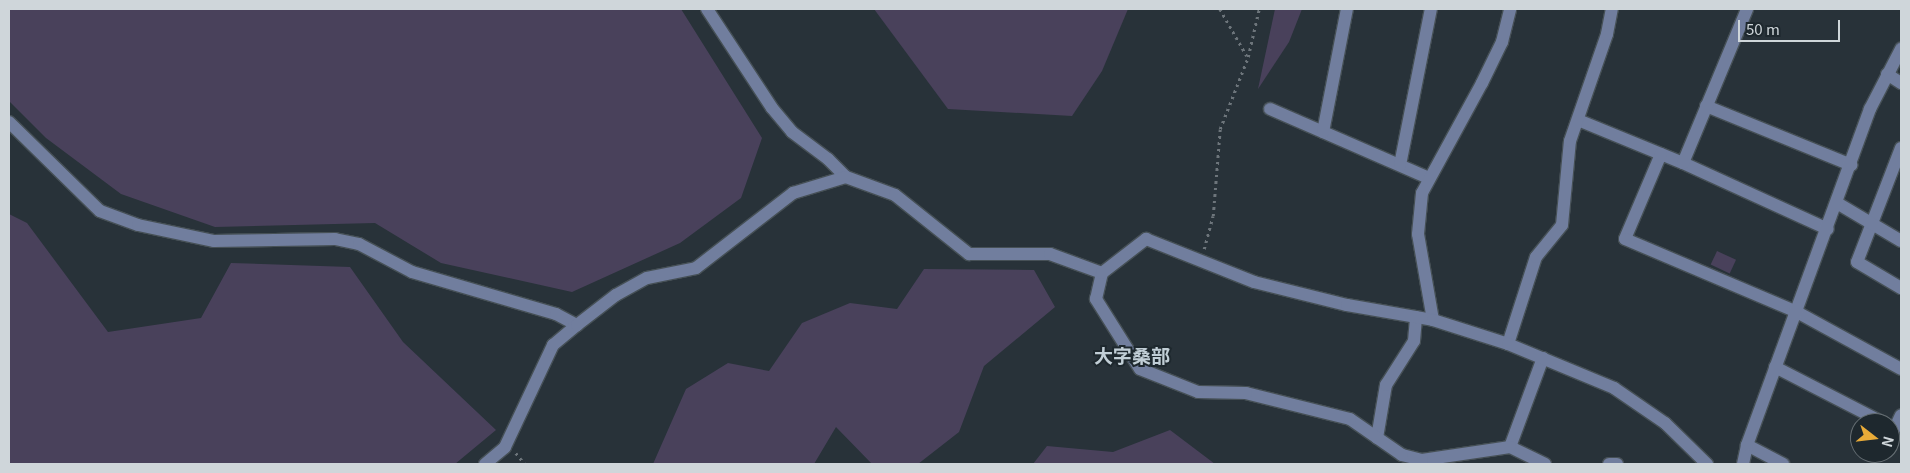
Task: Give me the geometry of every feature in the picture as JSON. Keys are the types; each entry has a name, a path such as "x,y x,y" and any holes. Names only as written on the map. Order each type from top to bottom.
{"street":[{"path":"707,9 772,108 792,132 828,159 846,177 895,195 969,254 1050,254 1102,273"},
{"path":"1323,132 1346,9"},
{"path":"1400,165 1431,9"},
{"path":"1433,320 1418,234 1419,208 1429,178 1482,83 1502,42 1510,9"},
{"path":"1508,344 1536,257 1562,225 1567,189 1566,167 1578,120 1607,34 1612,9"},
{"path":"1683,163 1747,9"},
{"path":"1743,464 1747,445 1795,311 1828,229 1870,109 1901,49"},
{"path":"1887,74 1901,84"},
{"path":"1706,106 1851,165"},
{"path":"1270,109 1429,178"},
{"path":"1578,120 1683,163 1828,229"},
{"path":"9,122 100,211 138,225 214,242 335,239 359,244 412,272 556,314 577,325"},
{"path":"1661,154 1625,239 1795,311 1901,369"},
{"path":"1900,157 1857,262 1901,288"},
{"path":"485,464 505,447 553,345 577,325 616,295 647,278 696,268 793,193 846,177"},
{"path":"1837,203 1901,241"},
{"path":"1545,464 1510,447 1450,460 1422,460 1402,455 1350,420 1246,393 1198,392 1140,370 1096,299 1102,273 1146,239 1200,263 1293,293 1433,320 1508,344 1587,375 1639,404 1665,423 1707,464"},
{"path":"1377,438 1386,385 1414,341 1416,317"},
{"path":"1510,447 1543,358"},
{"path":"1775,367 1865,413"},
{"path":"1747,445 1783,464"},
{"path":"1609,464 1617,464"}],"path":[{"path":"1220,9 1248,57"},
{"path":"1200,263 1212,216 1220,129 1248,57 1259,9"}],"shaded area":[{"path":"9,9 681,9 762,138 741,198 680,243 572,292 441,263 375,223 215,227 121,194 46,138 9,101"},
{"path":"874,9 1128,9 1102,71 1072,116 948,109"},
{"path":"1275,9 1302,9 1289,42 1258,89"},
{"path":"9,214 27,223 108,332 201,318 231,263 350,267 403,342 496,430 455,464 9,464"},
{"path":"1717,251 1736,260 1730,273 1711,265"},
{"path":"924,269 1034,270 1055,307 984,366 959,432 918,464 872,464 836,427 814,464 653,464 686,389 728,363 769,371 802,323 850,303 897,309"},
{"path":"1170,430 1215,464 1033,464 1047,446 1113,452"}],"district":[{"name":"大字桑部","path":"1132,355"}]}
